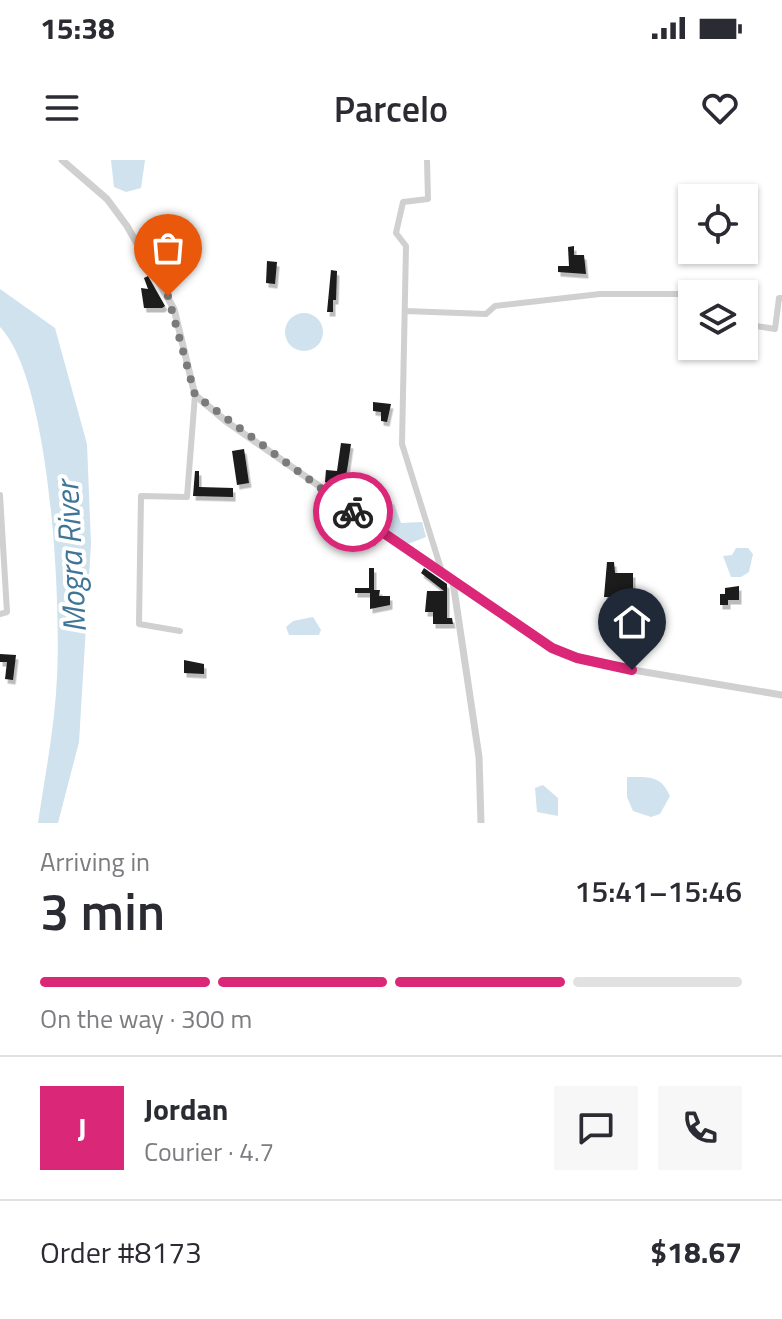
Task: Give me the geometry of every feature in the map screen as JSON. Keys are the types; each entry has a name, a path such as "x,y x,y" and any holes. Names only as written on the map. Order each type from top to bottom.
{"street":[{"path":"62,160 112,205 168,296 195,395 187,497 141,496 139,624 180,631"},
{"path":"427,160 428,199 403,202 396,233 406,246 402,444 444,576"},
{"path":"405,311 486,314 495,306 600,294 678,294"},
{"path":"758,326 775,329 779,298 782,298"},
{"path":"195,395 303,477 444,576 567,655 632,670 782,695"},
{"path":"0,495 7,612 0,614"},
{"path":"453,582 479,757 481,823"}],"water":[{"path":"111,160 145,160 141,188 126,192 114,187"},
{"name":"Mogra River","path":"0,289 55,328 87,444 91,544 79,742 58,823 38,823 57,677 57,598 49,494 42,441 31,394 17,354 0,327"},
{"path":"304,313 318,318 323,332 318,346 304,351 290,346 285,332 290,318"},
{"path":"394,504 401,523 422,522 426,537 408,544 368,515 373,509"},
{"path":"736,548 748,548 753,554 749,572 741,577 731,577 723,556 732,555"},
{"path":"313,617 321,630 319,635 289,635 286,627 293,621"},
{"path":"627,777 648,777 663,784 670,796 660,814 651,817 633,811 627,797"},
{"path":"543,785 558,798 558,816 537,812 535,788"}],"building":[{"path":"574,246 574,255 584,255 586,274 558,272 558,266 569,266 568,247"},
{"path":"267,261 277,262 275,284 266,283"},
{"path":"331,270 337,271 336,300 333,300 333,312 327,312"},
{"path":"148,276 165,306 162,308 144,308 141,288 148,289 144,278"},
{"path":"373,402 391,404 387,422 381,421 381,412 373,411"},
{"path":"341,443 351,444 348,464 344,487 334,488 325,482 326,470 337,471"},
{"path":"244,449 249,483 237,485 232,451"},
{"path":"195,471 199,471 199,487 233,488 233,497 193,496"},
{"path":"359,526 373,531 373,541 358,545"},
{"path":"607,562 614,562 615,573 633,573 633,597 604,597"},
{"path":"369,568 374,568 374,590 380,590 379,596 390,596 390,605 370,609 370,593 355,593 355,588 369,588"},
{"path":"424,568 447,584 447,618 452,618 453,624 433,624 433,612 425,612 427,591 444,591 421,573"},
{"path":"739,586 739,600 728,600 728,605 720,605 720,594 725,594 725,588"},
{"path":"0,654 16,655 13,680 5,679 7,662 0,662"},
{"path":"184,660 204,664 204,674 184,673"}],"way so far":[{"path":"168,296 195,395 353,512"}],"route":[{"path":"353,512 552,648 577,658 632,670"}]}
